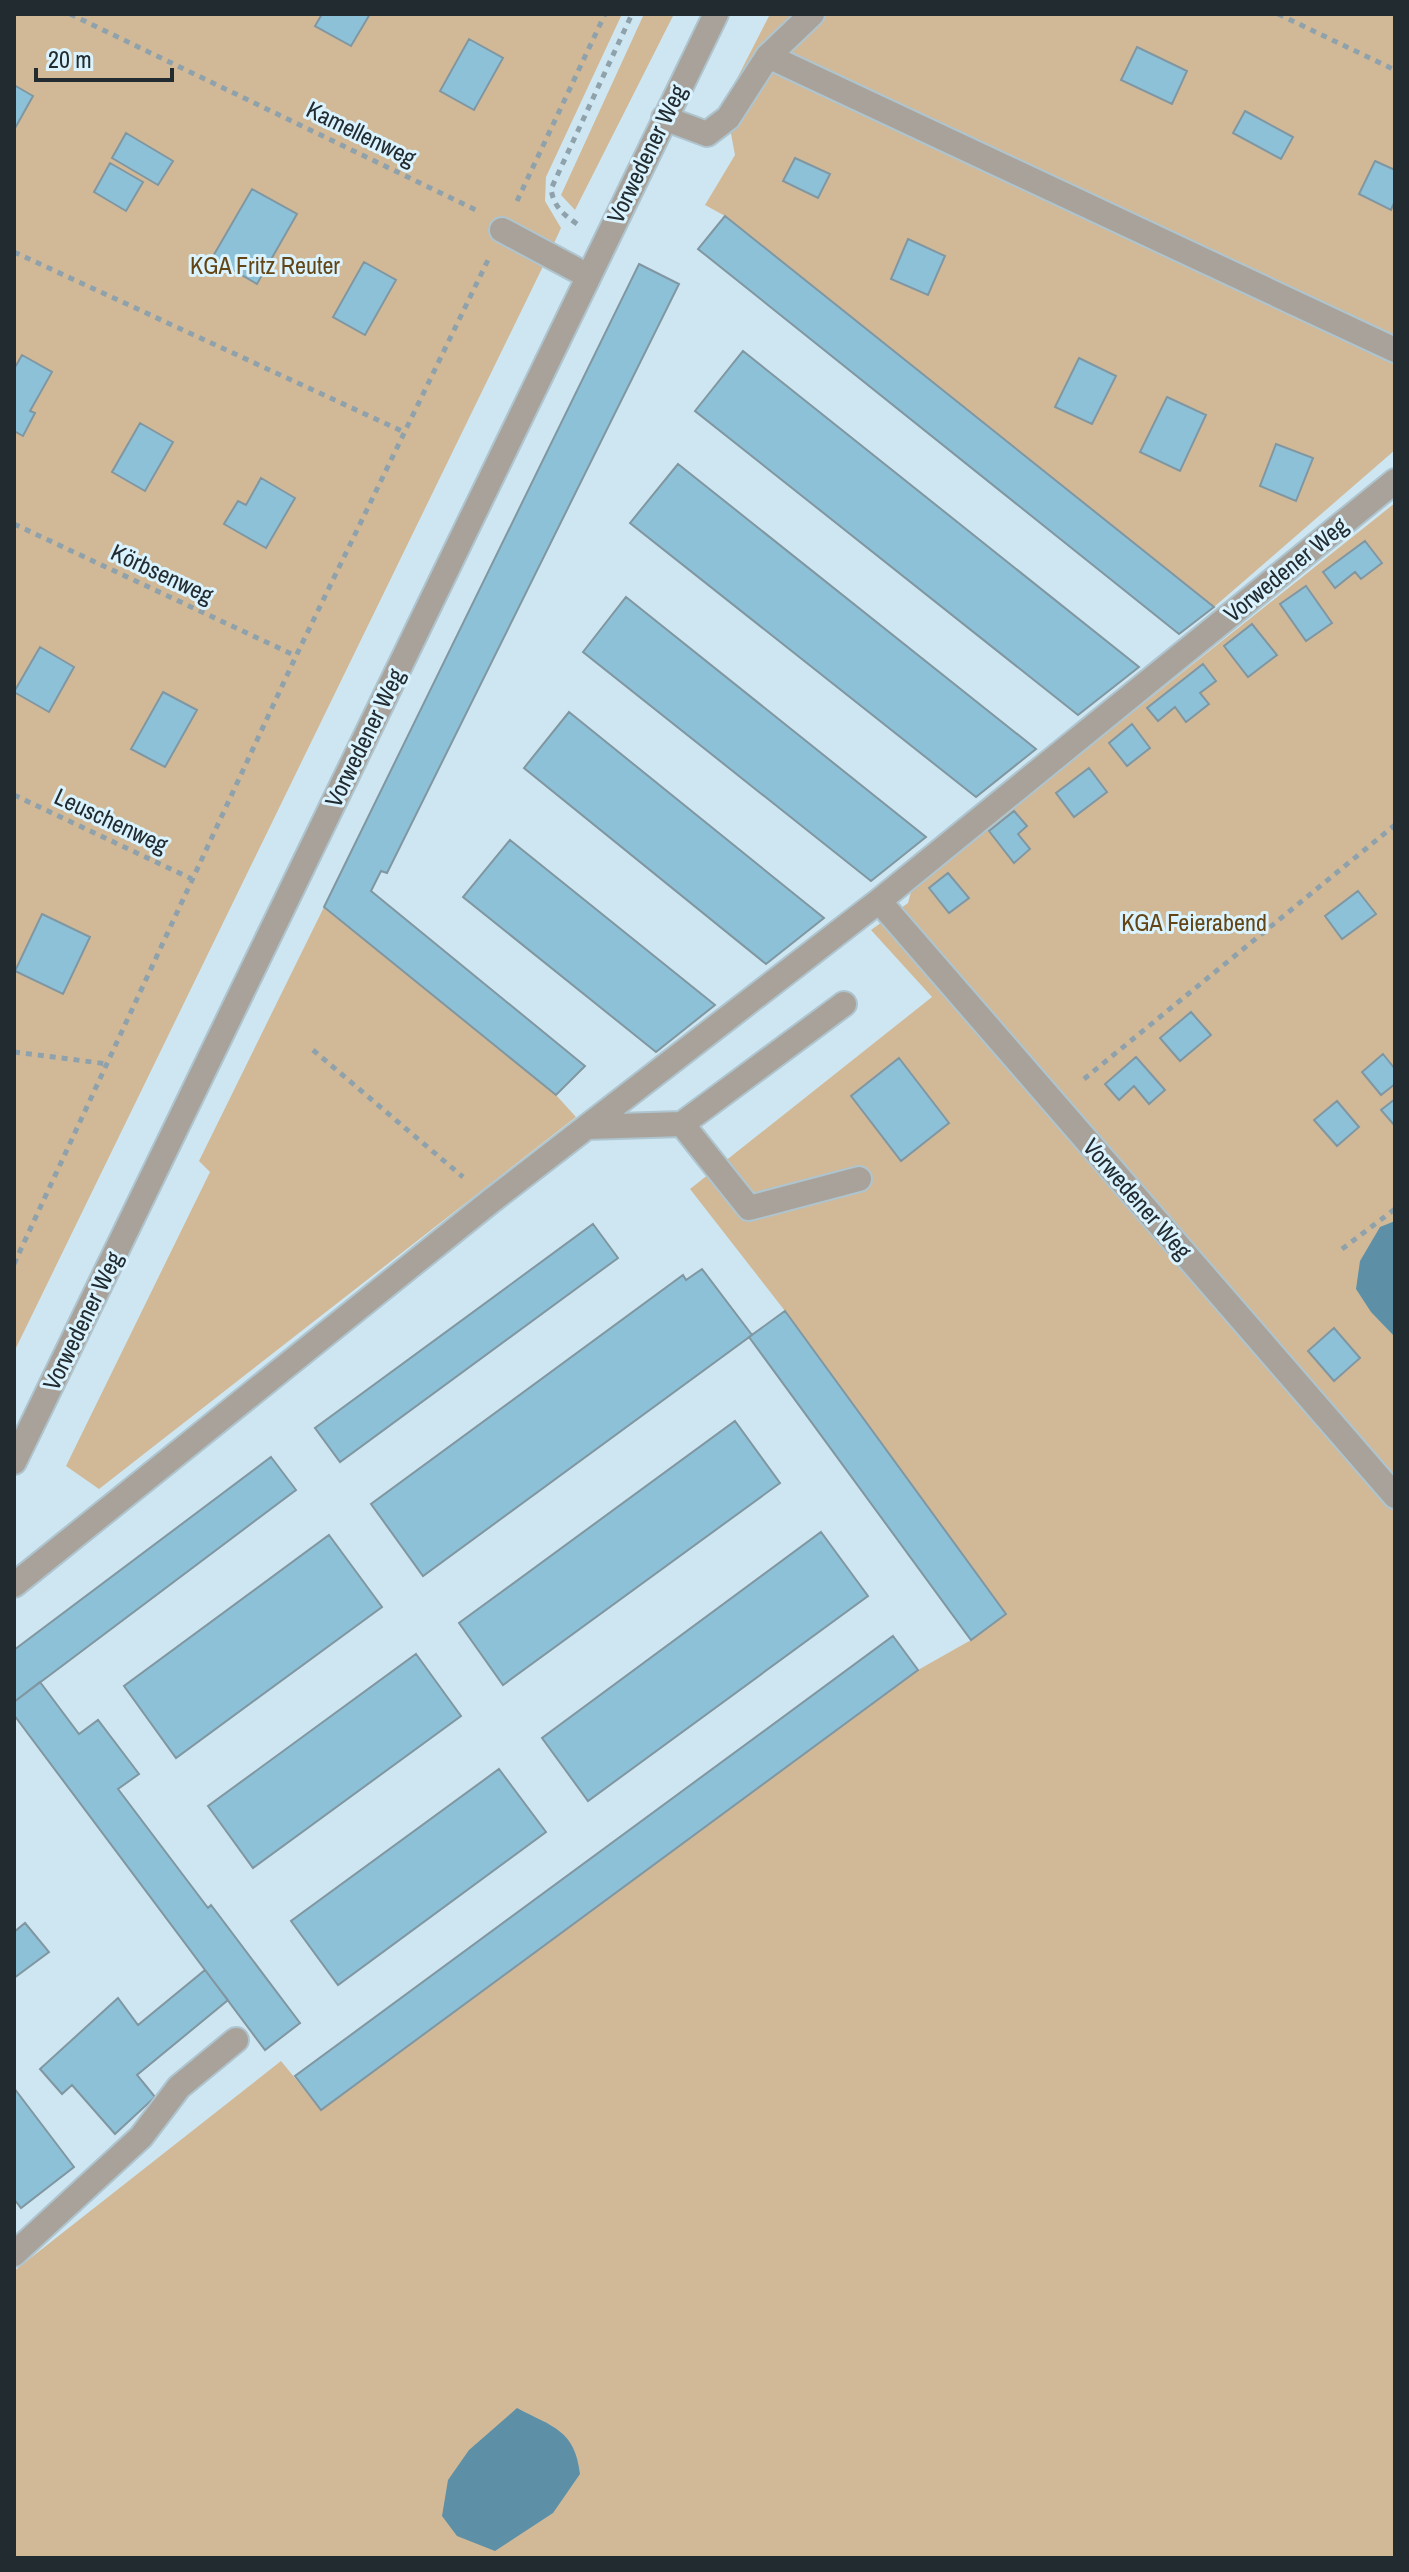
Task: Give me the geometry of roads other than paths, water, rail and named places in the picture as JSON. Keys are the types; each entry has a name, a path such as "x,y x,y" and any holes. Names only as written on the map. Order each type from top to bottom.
{"street":[{"name":"Vorwedener Weg","path":"14,1462 716,14"},
{"path":"664,118 707,134 728,118 768,56 812,14"},
{"path":"768,56 1395,350"},
{"path":"502,230 588,276"},
{"name":"Vorwedener Weg","path":"14,1585 491,1201 879,901 1395,481"},
{"name":"Vorwedener Weg","path":"879,901 1395,1496"},
{"path":"587,1127 682,1124 844,1004"},
{"path":"682,1124 749,1208 859,1179"},
{"path":"14,2254 141,2137 179,2087 236,2040"}],"water":[{"path":"1395,1221 1395,1337 1371,1312 1356,1289 1360,1261 1380,1227"},
{"path":"517,2408 551,2426 567,2439 573,2448 580,2474 553,2513 495,2551 457,2536 442,2516 448,2480 469,2450"}],"park label":[{"name":"KGA Fritz Reuter","path":"265,266"},
{"name":"KGA Feierabend","path":"1194,923"}]}
